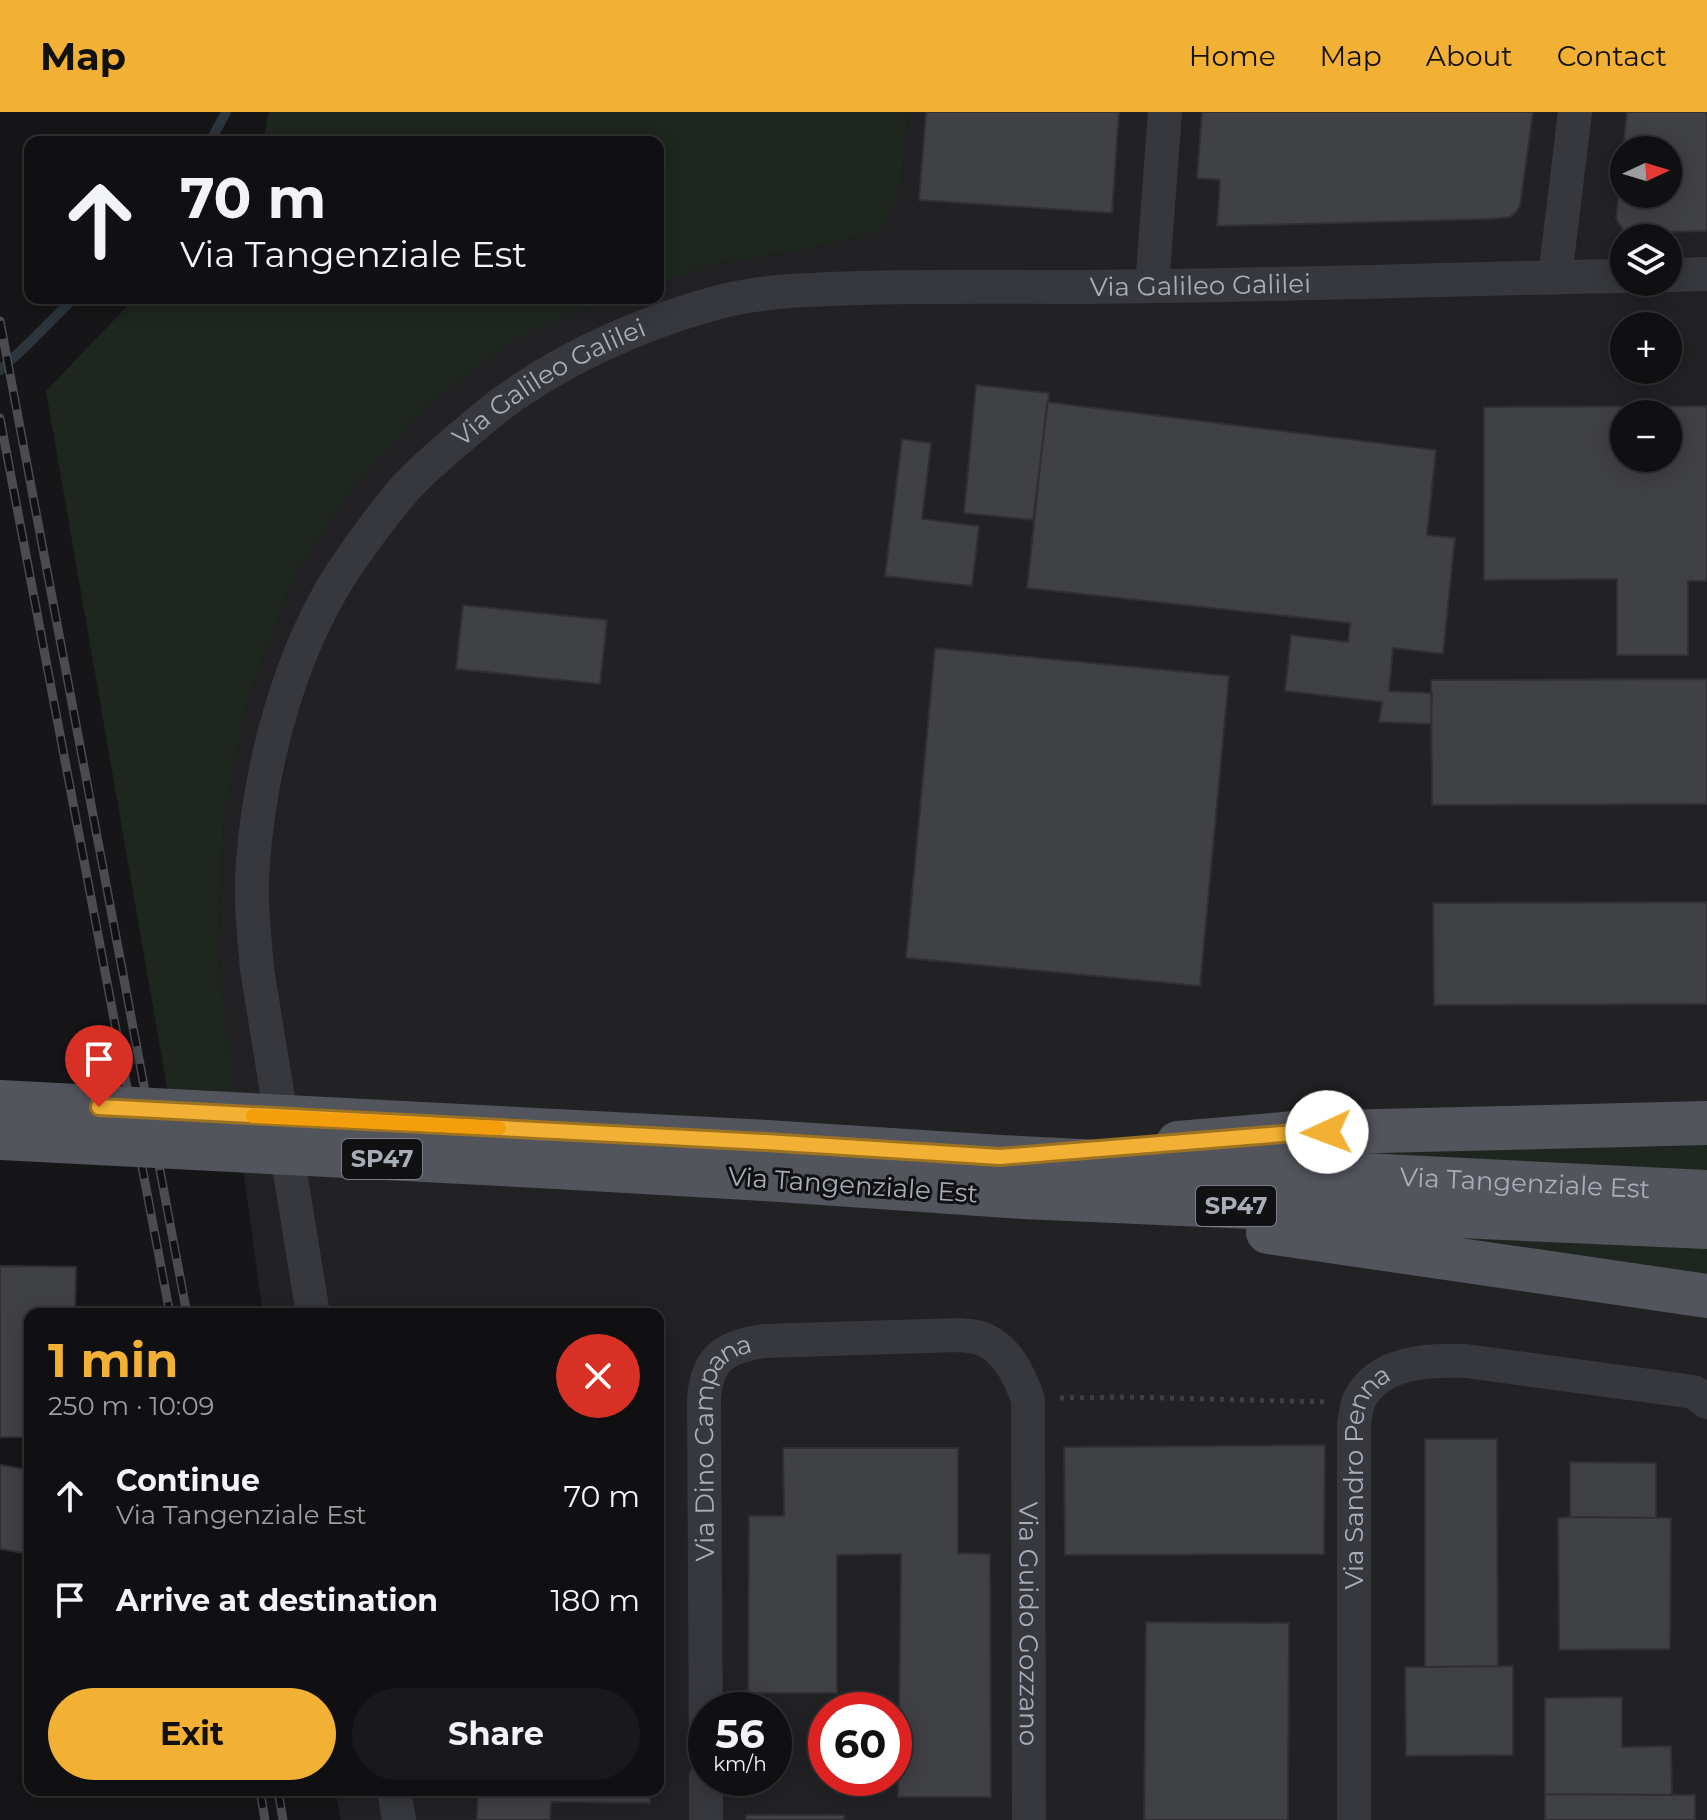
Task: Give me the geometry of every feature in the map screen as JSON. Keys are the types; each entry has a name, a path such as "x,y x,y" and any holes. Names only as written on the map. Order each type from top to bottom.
{"main road":[{"name":"Via Tangenziale Est","path":"0,1102 765,1161 1024,1197 1707,1227"},
{"path":"1000,1157 1295,1133 1707,1123"},
{"name":"Via Tangenziale Est","path":"0,1138 557,1167 1000,1157 1707,1192"},
{"path":"1024,1197 1707,1296"}],"street":[{"path":"1152,286 1165,112"},
{"path":"1555,277 1575,112"},
{"path":"1682,275 1707,274"},
{"name":"Via Galileo Galilei","path":"312,1308 257,969 253,867 266,772 280,713 300,657 341,574 404,490 438,456 511,396 615,338 680,314 773,292 1610,276"},
{"name":"Via Dino Campana","path":"706,1692 704,1400 707,1375 713,1364 734,1347 764,1341 960,1335 983,1339 1012,1364 1021,1380 1028,1415"},
{"name":"Via Sandro Penna","path":"1354,1820 1354,1425 1358,1403 1370,1385 1389,1371 1412,1364 1435,1360 1466,1361 1694,1392 1707,1402"},
{"name":"Via Guido Gozzano","path":"1028,1415 1029,1820"},
{"path":"395,1796 399,1820"},
{"path":"706,1796 706,1820"}],"path":[{"path":"1028,1415 1113,1397 1358,1403"}],"shaded area":[{"path":"269,112 909,112 902,180 892,209 876,233 803,250 709,265 664,281 664,136 264,136"},
{"path":"909,112 1707,112 1707,1820 341,1820 336,1796 664,1796 664,1308 262,1308 218,954 224,818 247,702 294,577 356,484 431,401 514,339 596,304 664,304 664,281 709,265 803,250 876,233 902,180"},
{"path":"129,304 599,304 514,339 431,401 356,484 294,577 247,702 224,818 218,954 236,1103 169,1099 46,391"},
{"path":"1707,1138 1707,1172 1342,1157 1292,1144"},
{"path":"1322,1224 1707,1242 1707,1284"}],"building":[{"path":"926,112 1119,112 1112,213 919,200"},
{"path":"1202,112 1533,112 1520,206 1510,217 1492,219 1217,226 1220,180 1197,178"},
{"path":"1627,112 1707,112 1707,231 1682,232 1682,224 1619,224 1616,219 1617,208 1682,208 1682,136 1625,136"},
{"path":"976,385 1049,393 1033,520 964,513"},
{"path":"1047,402 1436,450 1427,535 1455,538 1443,654 1393,648 1389,691 1432,693 1431,724 1379,722 1382,702 1285,691 1291,635 1348,642 1350,623 1027,588"},
{"path":"1610,406 1610,472 1682,472 1682,406 1707,406 1707,581 1688,581 1688,655 1617,655 1617,579 1484,580 1484,407"},
{"path":"902,439 931,443 922,519 979,526 972,586 885,576"},
{"path":"463,605 607,620 600,684 456,669"},
{"path":"935,648 1229,676 1200,986 906,958"},
{"path":"1707,679 1707,804 1432,805 1431,680"},
{"path":"1707,902 1707,1004 1434,1005 1433,903"},
{"path":"0,1266 76,1267 75,1308 24,1308 24,1437 0,1437"},
{"path":"1425,1439 1497,1439 1498,1666 1425,1667"},
{"path":"1325,1445 1324,1554 1065,1555 1064,1447"},
{"path":"783,1448 958,1448 958,1553 990,1554 991,1797 898,1797 912,1796 912,1692 899,1692 901,1554 837,1555 837,1692 748,1692 749,1516 784,1516"},
{"path":"1570,1462 1656,1463 1656,1518 1570,1517"},
{"path":"0,1465 24,1469 24,1553 0,1549"},
{"path":"1558,1518 1671,1518 1670,1649 1559,1650"},
{"path":"1146,1622 1289,1623 1288,1820 1144,1820"},
{"path":"1513,1666 1513,1755 1406,1756 1405,1667"},
{"path":"1622,1697 1622,1747 1671,1746 1672,1795 1545,1794 1545,1698"},
{"path":"1545,1794 1695,1795 1695,1820 1545,1820"},
{"path":"478,1796 650,1796 650,1803 551,1802 550,1820 477,1820"},
{"path":"746,1815 844,1815 844,1820 746,1820"}],"waterway":[{"path":"213,136 226,112"},
{"path":"0,370 68,304"}],"railway":[{"path":"0,321 186,1308"},
{"path":"0,418 169,1308"},
{"path":"261,1796 265,1820"},
{"path":"279,1796 283,1820"}],"slow traffic":[{"path":"253,1116 499,1128"}],"route":[{"path":"99,1107 1000,1157 1327,1132"}]}
